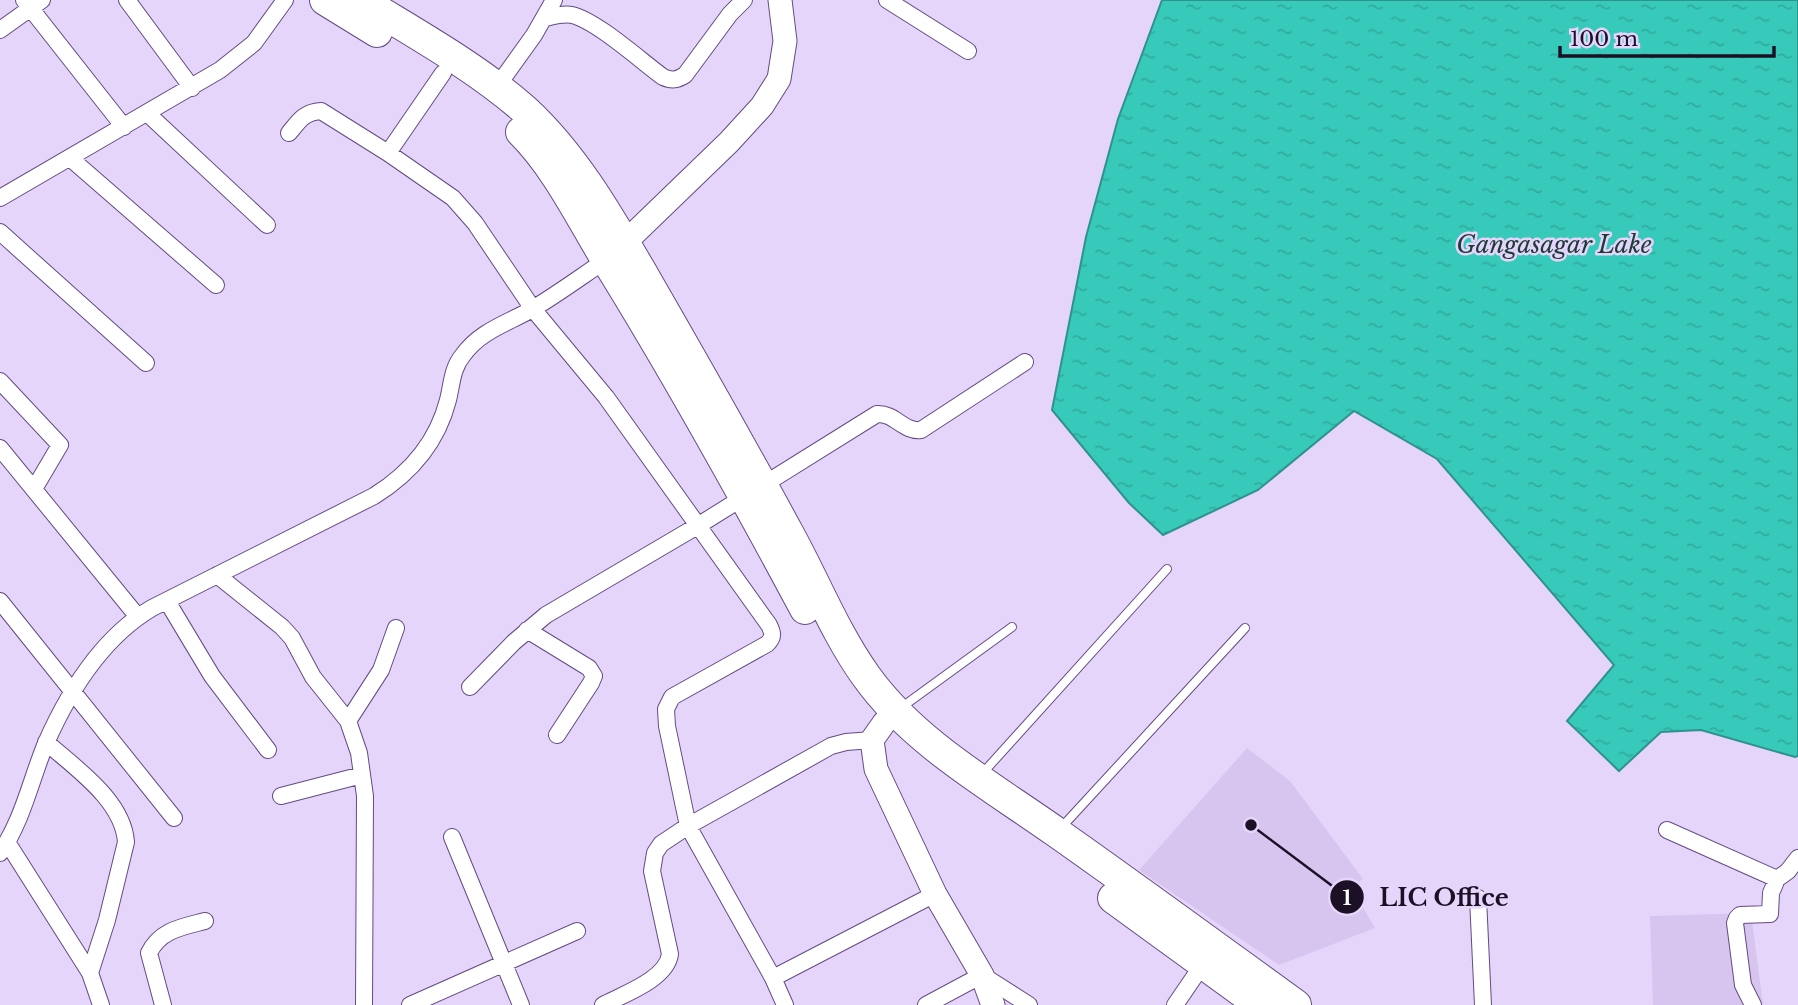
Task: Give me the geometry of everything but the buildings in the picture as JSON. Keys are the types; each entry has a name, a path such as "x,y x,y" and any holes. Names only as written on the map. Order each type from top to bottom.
{"highway":[{"path":"325,0 496,109 526,136 572,202 616,252"},
{"path":"361,0 439,48 496,88 524,110 571,161 657,342 753,492 839,670 859,698 884,724 953,780 1260,1005"},
{"path":"884,724 929,741 978,779 1057,832 1296,1005"}],"street":[{"path":"127,0 191,88"},
{"path":"0,198 148,114 238,57 254,43 285,0"},
{"path":"496,88 545,18 554,0"},
{"path":"545,18 574,15 593,25 663,77 677,80 685,75 730,14 744,0"},
{"path":"101,1005 90,973 4,847 47,743 88,668 109,643 138,617 374,496 392,484 429,447 441,424 453,372 460,358 484,333 533,309 616,252 729,142 768,97 779,79 785,41 780,0"},
{"path":"887,0 968,51"},
{"path":"0,30 33,3 124,127"},
{"path":"388,153 443,73"},
{"path":"289,133 304,115 311,111 321,111 453,198 475,223 533,309 606,397 769,625 773,634 767,644 673,698 666,709 667,726 688,825 773,978 785,1005"},
{"path":"148,114 267,225"},
{"path":"70,158 216,285"},
{"path":"0,232 146,363"},
{"path":"470,687 527,630 546,615 699,525 877,414 884,413 912,431 921,430 1025,362"},
{"path":"0,381 60,445 34,489"},
{"path":"0,448 138,617"},
{"path":"217,575 282,627 292,639 318,686 348,721 359,753 365,796 364,1005"},
{"path":"0,601 174,818"},
{"path":"167,601 212,676 268,750"},
{"path":"348,721 381,670 396,628"},
{"path":"527,630 589,668 594,676 557,735"},
{"path":"603,1005 658,975 669,962 670,954 652,871 661,844 688,825 831,746 884,724"},
{"path":"884,724 876,769 935,894 982,975 993,1005"},
{"path":"47,743 112,806 125,832 126,842 107,920 90,973"},
{"path":"281,796 362,775"},
{"path":"1667,830 1777,879"},
{"path":"452,837 522,1005"},
{"path":"1753,1005 1743,985 1735,923 1740,915 1770,915 1771,893 1777,879 1788,872 1798,858"},
{"path":"773,978 935,894"},
{"path":"1478,898 1483,1005"},
{"path":"163,1005 149,953 153,945 164,934 205,921"},
{"path":"410,1005 577,931"},
{"path":"1175,1005 1203,964"},
{"path":"926,1005 982,975"},
{"path":"982,975 1029,1005"}],"lane":[{"path":"978,779 1167,569"},
{"path":"884,724 1012,628"},
{"path":"1057,832 1245,628"}],"shaded area":[{"path":"1247,748 1290,781 1363,879 1351,887 1375,928 1279,965 1139,870"},
{"path":"1751,913 1763,1005 1653,1005 1650,916"}],"water":[{"name":"Gangasagar Lake","path":"1162,0 1798,0 1798,756 1701,730 1661,732 1619,771 1567,721 1614,665 1437,459 1354,411 1258,490 1163,535 1129,503 1052,410 1086,237 1118,119"}],"place":[{"name":"LIC Office","path":"1251,825"}]}
